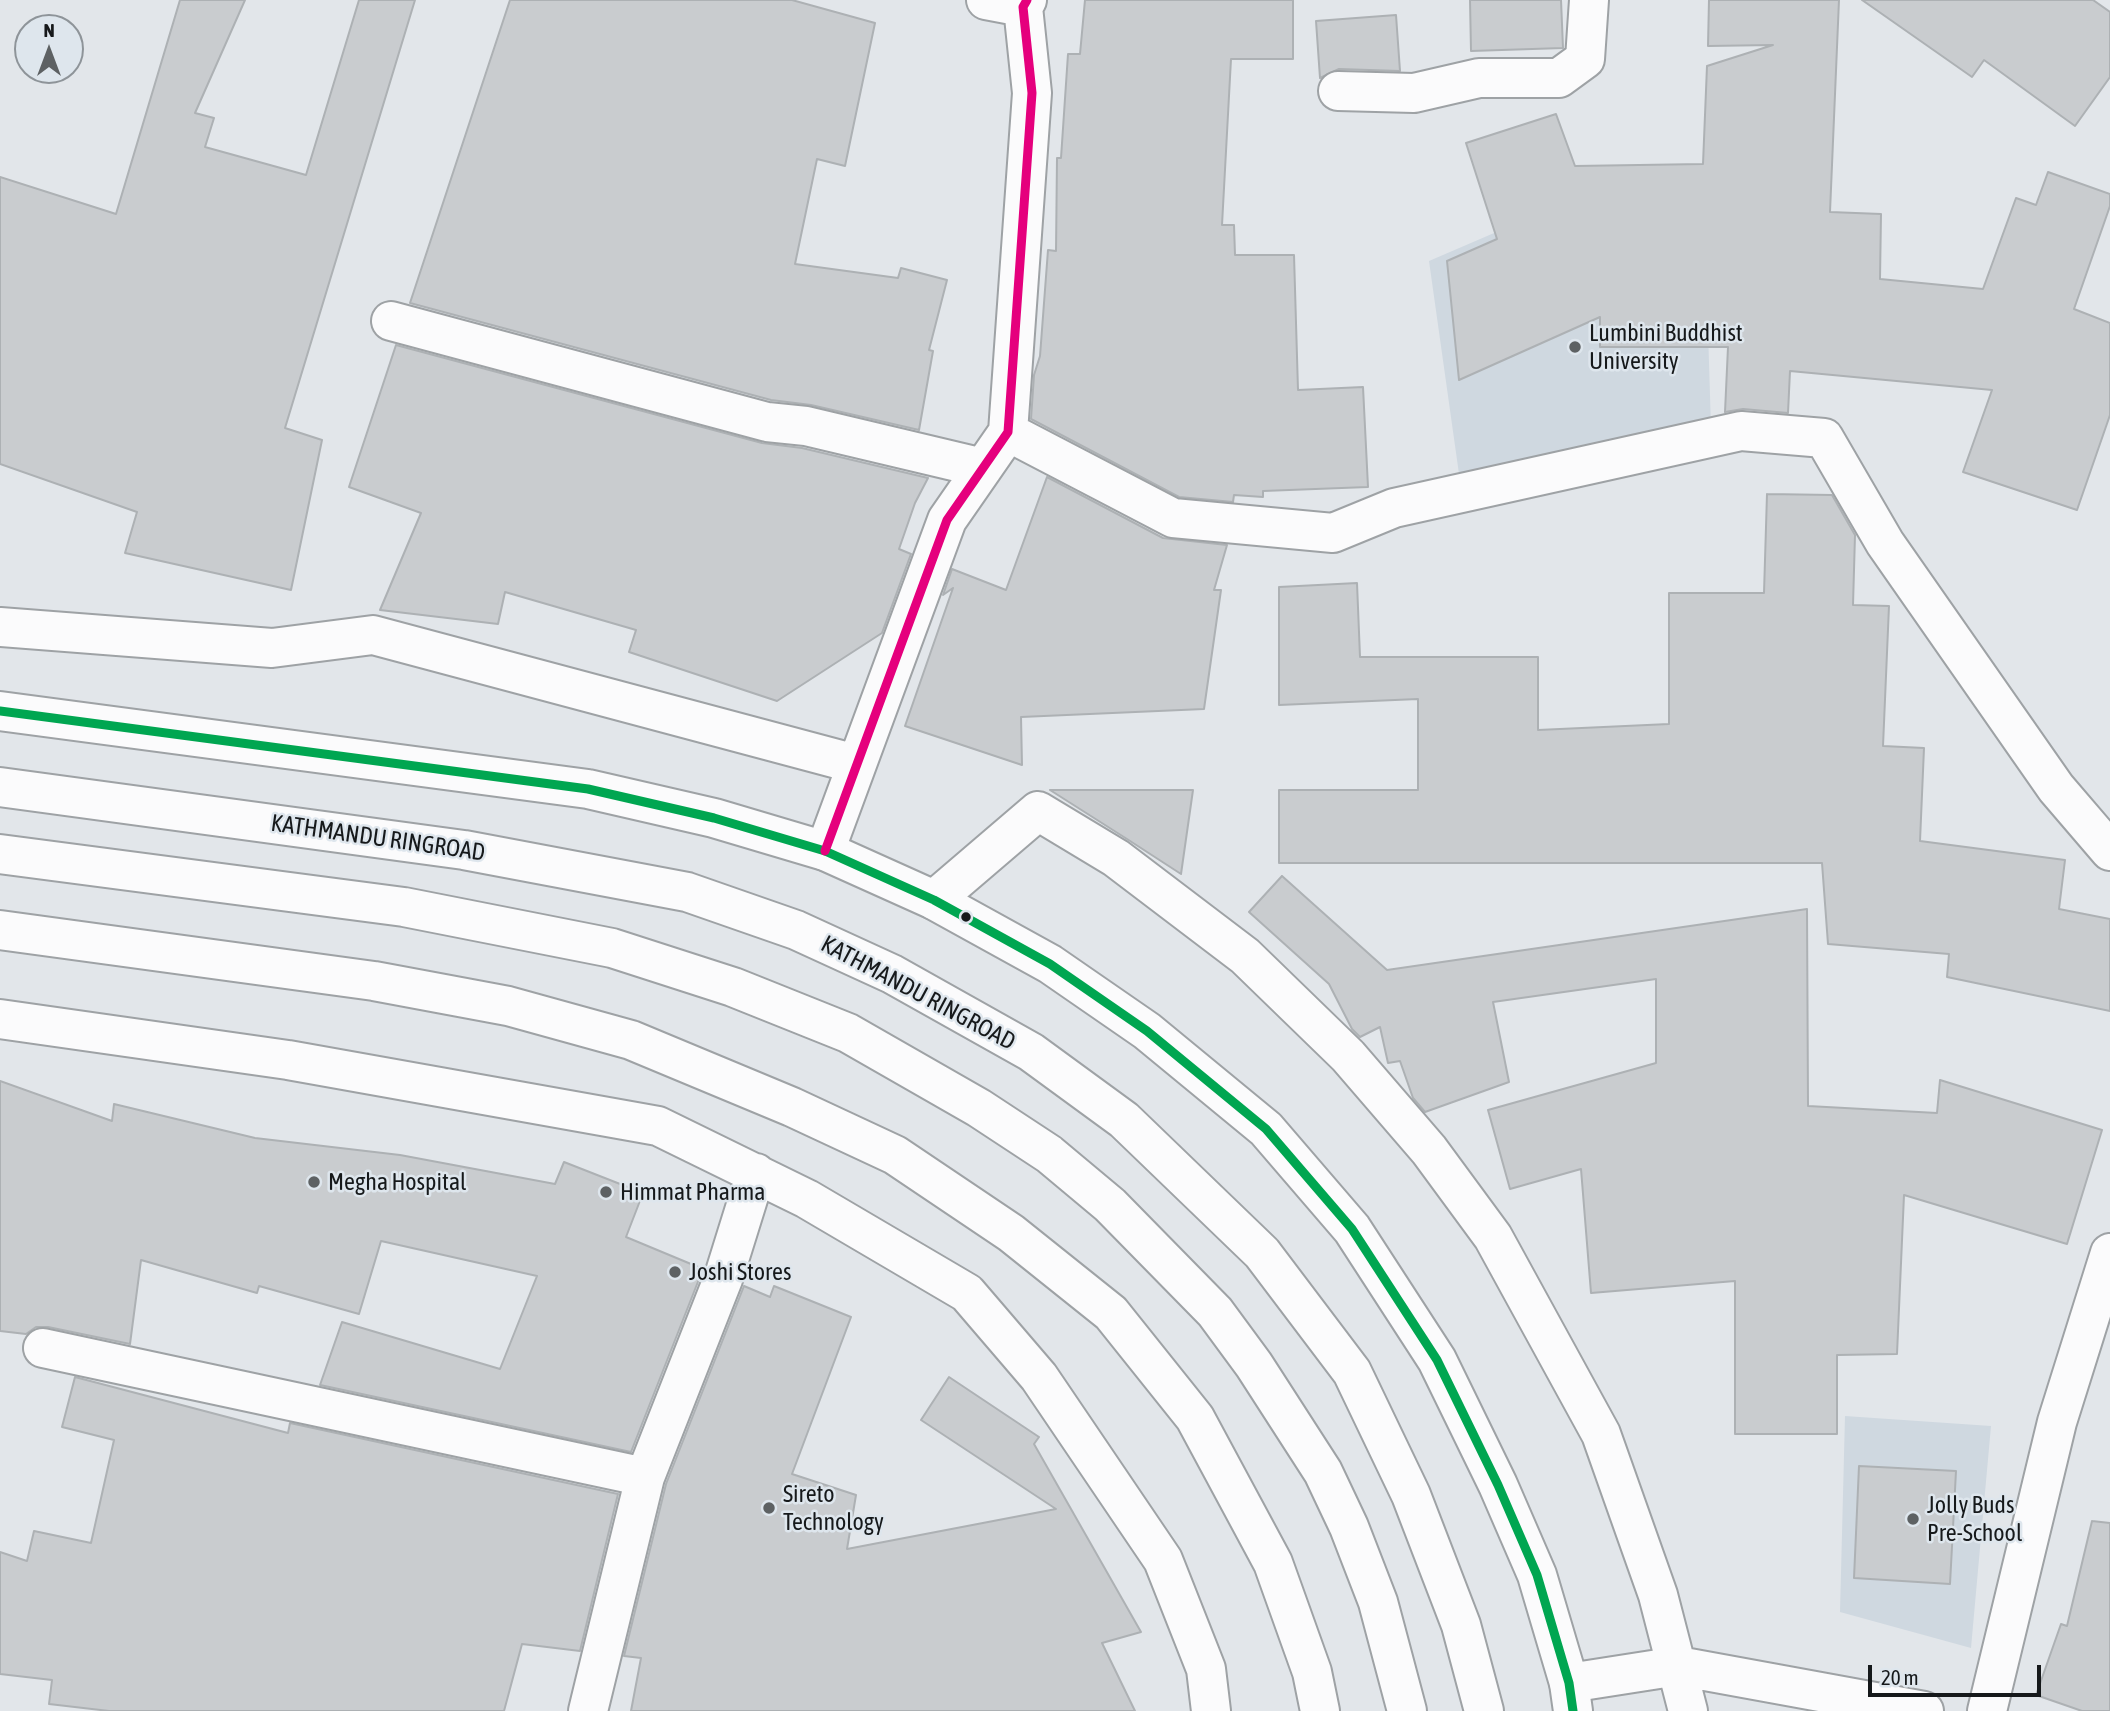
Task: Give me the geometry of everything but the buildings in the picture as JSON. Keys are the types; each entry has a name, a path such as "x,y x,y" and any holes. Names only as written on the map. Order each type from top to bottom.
{"main road":[{"path":"825,850 947,520 1008,432 1032,93 1025,3 986,0"},
{"path":"1338,91 1414,93 1479,78 1559,78 1585,59 1589,0"},
{"path":"391,321 767,422 806,426 983,468"},
{"path":"1008,432 1173,518 1333,533 1394,508 1741,430 1824,438 1885,543 2056,788 2110,851"},
{"path":"0,627 272,648 373,635 856,764"},
{"path":"0,711 587,789 714,818 825,850 934,900 1050,964 1147,1031 1266,1129 1352,1229 1437,1360 1492,1472 1537,1575 1571,1697 1678,1666 1924,1711"},
{"name":"KATHMANDU RINGROAD","path":"0,787 464,850 687,892 796,930 892,974 1031,1052 1124,1120 1262,1253 1352,1373 1412,1494 1461,1625 1484,1711"},
{"path":"934,900 1038,811 1116,858 1245,956 1348,1056 1429,1150 1493,1237 1601,1434 1658,1594 1688,1711"},
{"path":"0,854 404,907 611,948 733,987 848,1033 979,1108 1049,1154 1110,1205 1171,1264 1215,1312 1254,1365 1322,1472 1349,1527 1378,1602 1407,1711"},
{"path":"0,930 374,981 508,1006 631,1040 792,1107 895,1155 1011,1233 1111,1313 1195,1418 1273,1563 1312,1672 1321,1711"},
{"path":"0,1019 288,1060 658,1126 756,1172 967,1293 1039,1377 1163,1560 1206,1670 1212,1711"},
{"path":"588,1711 645,1477 723,1279 756,1172"},
{"path":"1987,1711 2057,1422 2110,1253"},
{"path":"43,1348 645,1477"}],"shaded area":[{"name":"Lumbini Buddhist University","path":"1601,187 1706,265 1711,428 1459,474 1429,261"},
{"name":"Jolly Buds Pre-School","path":"1845,1416 1991,1426 1971,1648 1840,1612"}],"transit line":[{"path":"825,851 947,520 1008,432 1032,93 1023,7 1027,0"},
{"path":"0,711 588,789 714,818 825,851 934,900 1050,964 1147,1031 1266,1129 1352,1229 1437,1360 1498,1485 1537,1575 1569,1683 1573,1711"}],"place":[{"name":"Lumbini Buddhist University","path":"1575,347"},
{"name":"Megha Hospital","path":"314,1182"},
{"name":"Himmat Pharma","path":"606,1192"},
{"name":"Joshi Stores","path":"675,1272"},
{"name":"Sireto Technology","path":"769,1508"},
{"name":"Jolly Buds Pre-School","path":"1913,1519"}]}
